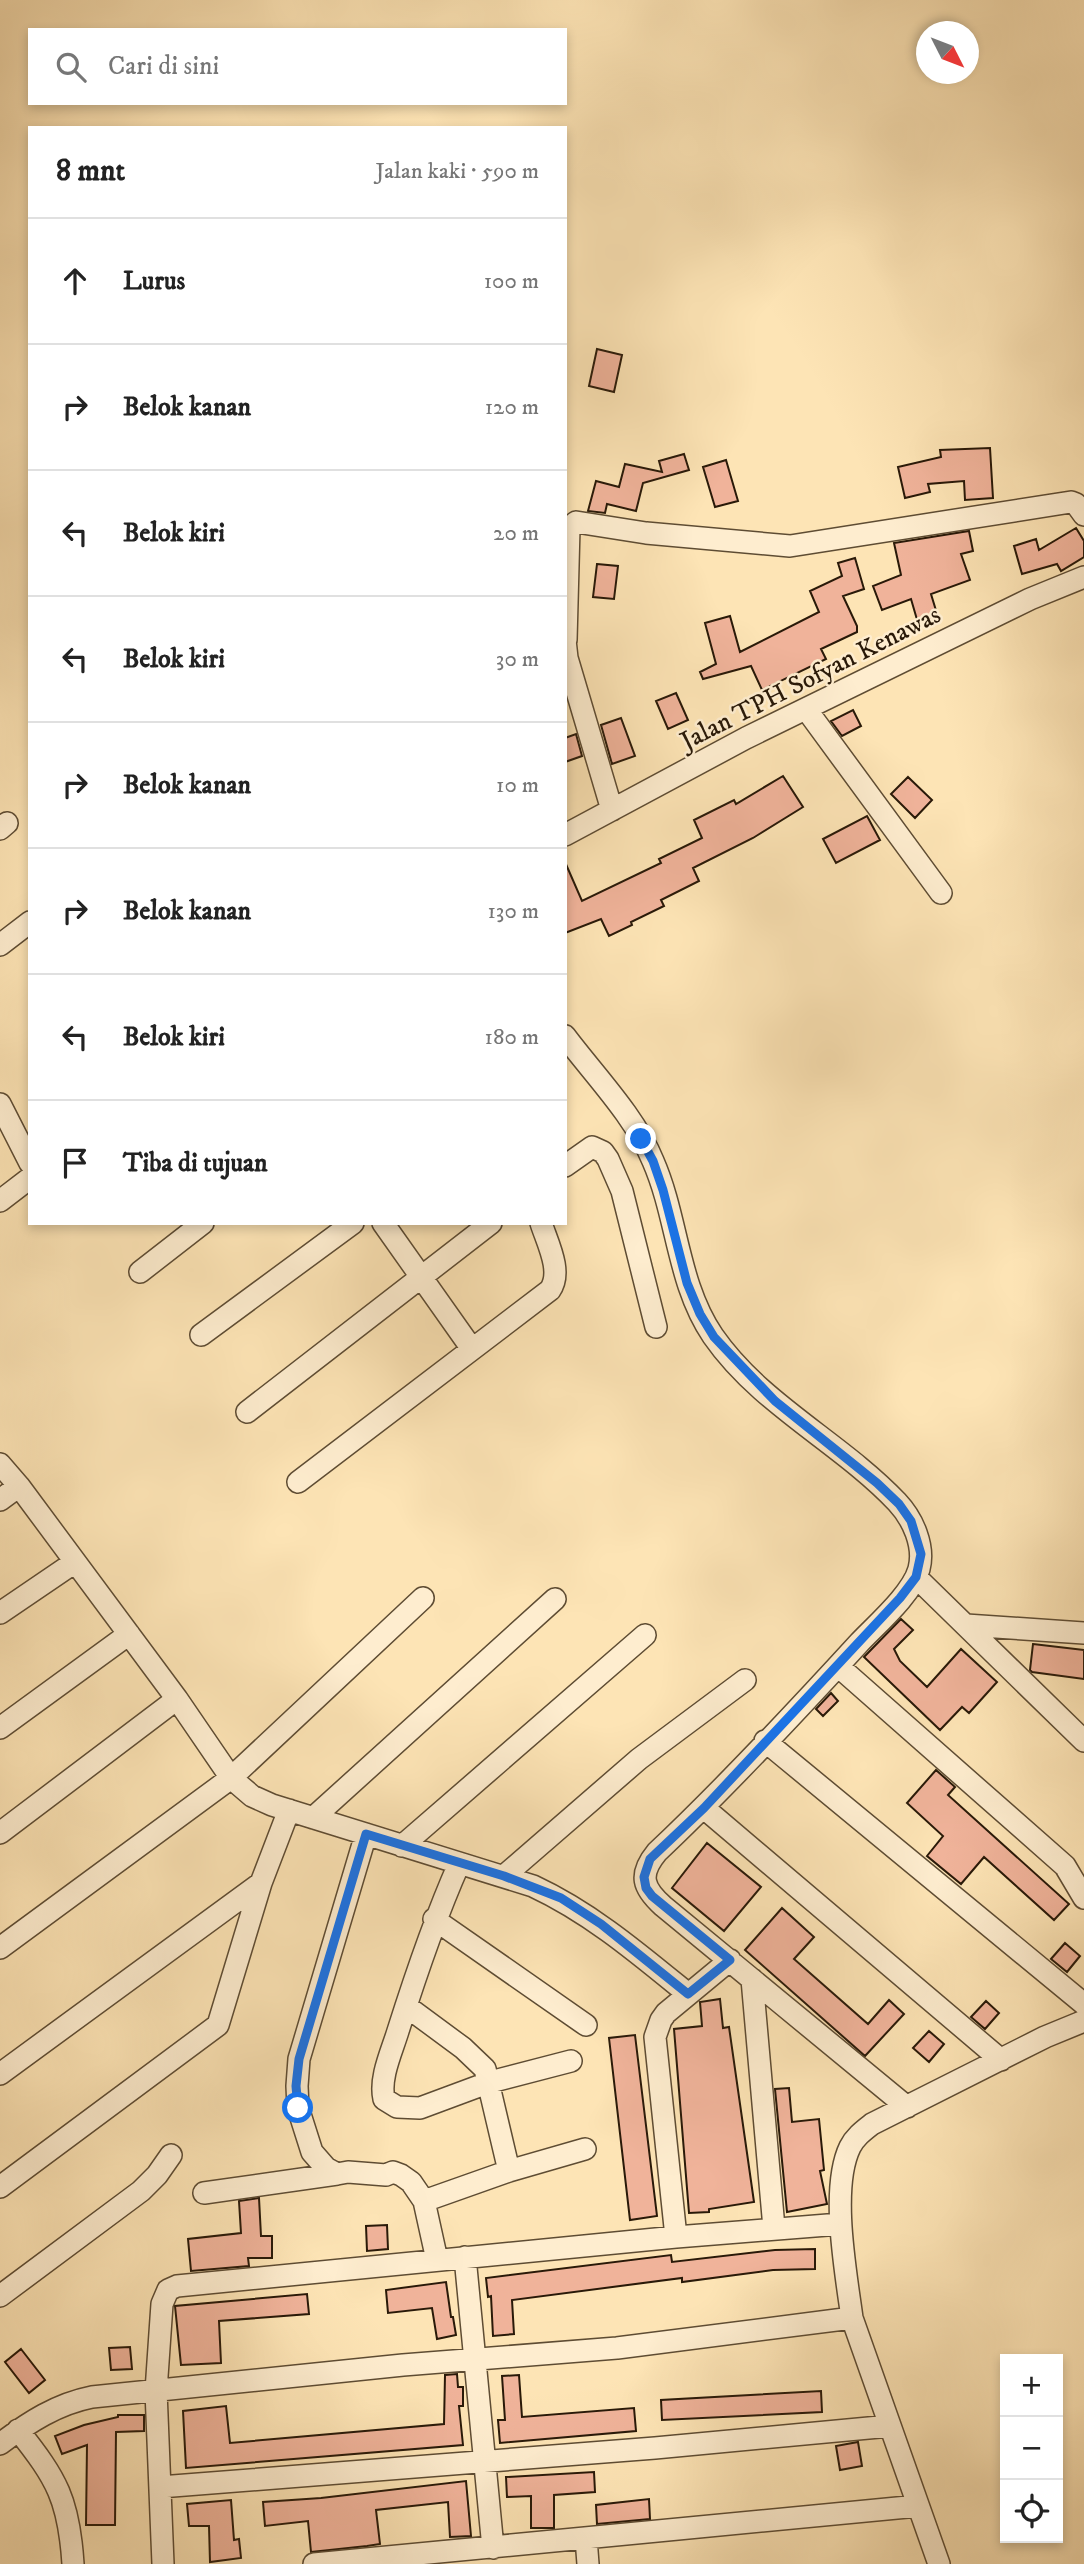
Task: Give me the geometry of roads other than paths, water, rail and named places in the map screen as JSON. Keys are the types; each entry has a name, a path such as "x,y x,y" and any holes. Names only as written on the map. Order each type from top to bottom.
{"street":[{"path":"567,603 569,528 576,522 646,533 790,546 1071,502 1081,509 1084,515"},
{"name":"Jalan TPH Sofyan Kenawas","path":"567,834 806,709 1030,599 1084,577"},
{"path":"567,657 611,810"},
{"path":"806,709 941,893"},
{"path":"0,945 28,924"},
{"path":"567,1039 623,1111 653,1161 687,1283 700,1314 714,1337 775,1401 899,1504 911,1521 918,1539 921,1554 916,1577 900,1598 704,1808 650,1859 644,1877 646,1888 652,1896 907,2107"},
{"path":"0,1104 28,1159"},
{"path":"567,1165 592,1147 608,1159 622,1191 656,1327"},
{"path":"0,1201 28,1180"},
{"path":"140,1272 200,1225"},
{"path":"201,1335 350,1225"},
{"path":"384,1225 472,1349"},
{"path":"247,1412 488,1225"},
{"path":"299,1482 550,1290 554,1284 555,1270 542,1225"},
{"path":"0,1464 177,1699 231,1777 252,1796 313,1818 504,1876 561,1898 601,1924 688,1994"},
{"path":"0,1500 19,1486"},
{"path":"0,1612 75,1562"},
{"path":"916,1577 1084,1741"},
{"path":"0,1948 231,1777 423,1598"},
{"path":"313,1818 555,1599"},
{"path":"966,1625 1084,1633"},
{"path":"0,1728 129,1634"},
{"path":"402,1846 645,1634"},
{"path":"838,1666 1065,1866 1084,1898"},
{"path":"504,1876 639,1759 745,1679"},
{"path":"0,1833 177,1699"},
{"path":"765,1741 1084,2004"},
{"path":"704,1808 1001,2060"},
{"path":"0,2187 218,2025 261,1883 289,1810"},
{"path":"337,2174 326,2168 312,2152 298,2108 296,2086 299,2059 366,1834"},
{"path":"459,1864 434,1919 406,2006 387,2067 382,2090 384,2099 397,2107 420,2108 490,2082 571,2061"},
{"path":"0,2074 261,1883"},
{"path":"434,1919 586,2025"},
{"path":"676,2237 655,2037 666,2013 730,1960"},
{"path":"752,1979 774,2228"},
{"path":"406,2006 475,2058 485,2069 509,2171"},
{"path":"939,2564 852,2318 840,2224 845,2163 850,2147 860,2133 872,2124 1084,2021"},
{"path":"424,2201 509,2171 585,2149"},
{"path":"0,2296 141,2191 171,2155"},
{"path":"204,2193 348,2172 386,2175 393,2172 411,2182 424,2201 437,2260"},
{"path":"163,2564 156,2391 162,2304 169,2290 177,2286 465,2257 840,2224"},
{"path":"465,2257 492,2548"},
{"path":"0,2444 44,2414 72,2401 475,2359 639,2346 852,2318"},
{"path":"160,2487 890,2426"},
{"path":"18,2430 46,2465 62,2495 72,2535 73,2564"},
{"path":"314,2564 918,2506"},
{"path":"586,2539 589,2564"}]}
